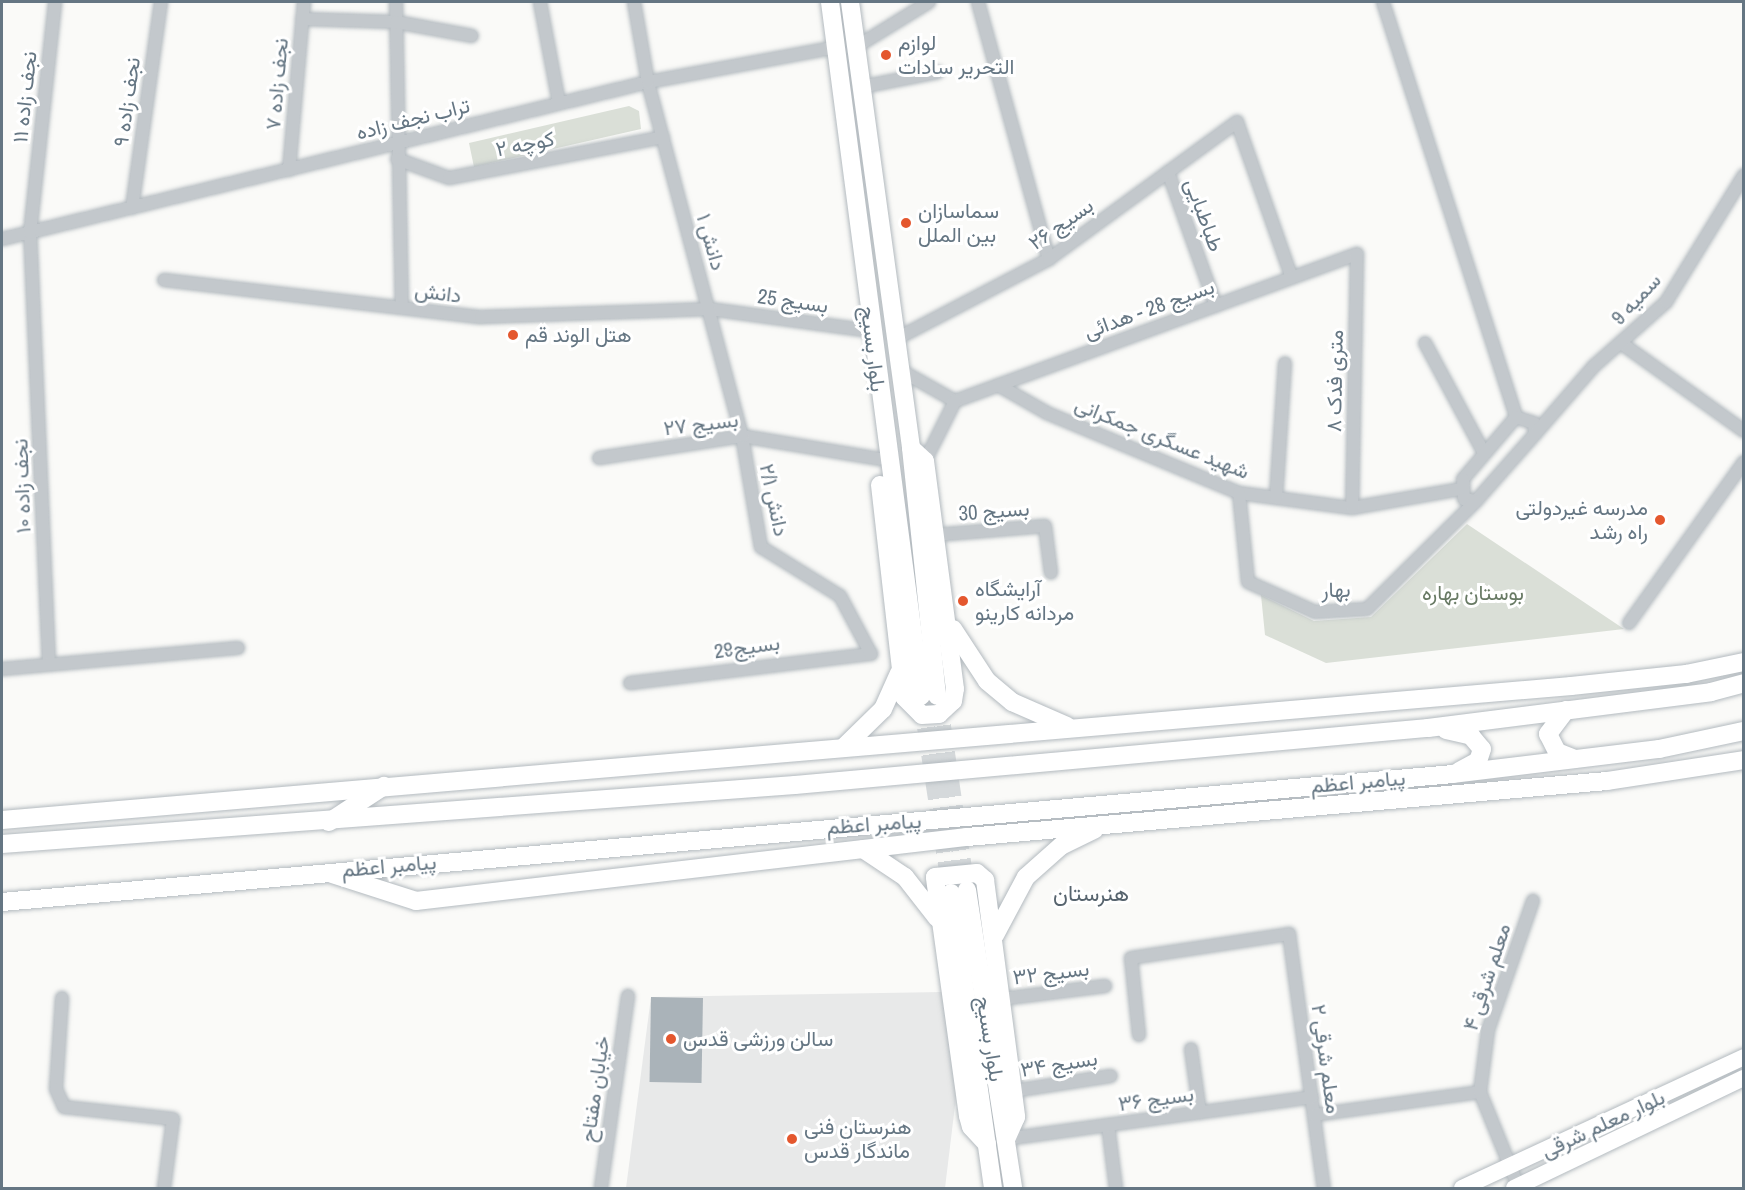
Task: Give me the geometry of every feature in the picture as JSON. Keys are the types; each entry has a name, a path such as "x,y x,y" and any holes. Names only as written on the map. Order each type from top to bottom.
{"main road":[{"name":"بلوار بسیج","path":"830,2 871,331 883,454 929,696 910,448 850,2"},
{"path":"883,454 904,697 914,711 930,716 947,709 956,689 925,460 910,448"},
{"path":"946,615 965,654 987,681 1012,702 1071,728"},
{"path":"2,820 386,785 1630,681 1743,662"},
{"path":"844,747 883,709 901,668"},
{"path":"2,844 328,823 1428,728 1711,692 1743,683"},
{"path":"1566,711 1548,734 1557,752 1575,759"},
{"path":"1428,728 1461,732 1480,743 1478,761 1452,774"},
{"name":"پیامبر اعظم","path":"2,902 1452,774 1575,759 1743,731"},
{"path":"324,872 416,901 929,841 1607,781 1743,760"},
{"path":"328,823 386,785"},
{"path":"926,820 929,841"},
{"path":"994,937 1026,877 1061,846 1103,825"},
{"path":"863,849 905,877 940,921"},
{"path":"987,1144 970,1127 935,877 977,873 985,880 1016,1117 1006,1139"},
{"name":"بلوار بسیج","path":"993,1188 959,892 1006,1139 1013,1188"},
{"name":"بلوار معلم شرقی","path":"1462,1188 1743,1058"},
{"name":"بلوار معلم شرقی","path":"1517,1188 1743,1078"}],"street":[{"name":"نجف زاده ۱۱","path":"30,233 55,2"},
{"name":"نجف زاده ۹","path":"132,208 161,2"},
{"name":"نجف زاده ۷","path":"289,170 304,2"},
{"path":"396,2 396,143 402,308"},
{"path":"540,2 559,103"},
{"name":"دانش ۱","path":"634,2 648,82 674,186 710,309"},
{"path":"856,47 929,2"},
{"path":"978,2 1049,259"},
{"path":"1383,2 1516,417"},
{"path":"302,19 396,22 472,36"},
{"name":"تراب نجف زاده","path":"2,239 648,82 836,47"},
{"path":"861,87 938,72"},
{"name":"بسیج ۲۶","path":"896,339 1049,259 1237,122 1292,278"},
{"name":"کوچه ۲","path":"397,159 449,178 663,137"},
{"name":"طباطبایی","path":"1168,172 1216,306"},
{"name":"سمیه 9","path":"1476,501 1535,434 1621,343 1666,302 1743,175"},
{"name":"نجف زاده ۱۰","path":"30,233 49,664"},
{"name":"بسیج 28 - هدائی","path":"955,401 1357,254"},
{"name":"۸ متری فدک","path":"1352,508 1357,254"},
{"name":"دانش","path":"164,280 481,317 710,309"},
{"name":"بسیج 25","path":"710,309 871,331"},
{"name":"دانش ۲/۱","path":"710,309 742,436 762,547 840,596 871,654"},
{"path":"1425,343 1484,453"},
{"path":"1621,343 1743,431"},
{"path":"1276,498 1285,363"},
{"path":"900,370 955,401 925,460"},
{"name":"شهید عسگری جمکرانی","path":"998,385 1058,418 1239,493 1352,508 1461,489"},
{"path":"1516,417 1534,423 1535,434"},
{"path":"1476,501 1464,500 1461,489 1484,453 1516,417"},
{"name":"بسیج ۲۷","path":"599,458 742,436 883,454"},
{"path":"1629,622 1743,462"},
{"name":"بهار","path":"1239,493 1248,582 1315,612 1367,609 1476,501"},
{"name":"بسیج 30","path":"935,535 1045,526 1051,573"},
{"path":"2,669 238,648"},
{"name":"بسیج29","path":"630,683 871,654"},
{"name":"معلم شرقی ۴","path":"1517,1188 1480,1092 1488,1030 1533,901"},
{"name":"معلم شرقی ۲","path":"1139,1035 1131,958 1289,934 1324,1188"},
{"name":"بسیج ۳۲","path":"1002,999 1105,986"},
{"name":"خیابان مفتاح","path":"601,1188 628,996"},
{"path":"62,998 56,1089 64,1107 173,1119 164,1188"},
{"path":"1191,1049 1200,1112"},
{"name":"بسیج ۳۴","path":"1013,1091 1111,1076"},
{"path":"1314,1115 1480,1092"},
{"name":"بسیج ۳۶","path":"1006,1139 1312,1097"},
{"path":"1108,1125 1116,1188"}],"shaded area":[{"name":"هنرستان فنی ماندگار قدس","path":"942,992 957,1089 945,1188 626,1188 651,997"}],"green space":[{"path":"629,106 639,111 641,129 474,167 469,143"},
{"name":"بوستان بهاره","path":"1467,524 1624,629 1326,663 1265,635 1261,595 1314,621 1371,617"}],"building":[{"name":"سالن ورزشی قدس","path":"651,997 703,998 702,1083 650,1082"}],"tunnel":[{"path":"938,699 966,889"},
{"path":"922,701 951,890"}],"place":[{"name":"لوازم التحریر سادات","path":"886,55"},
{"name":"سماسازان بین الملل","path":"906,223"},
{"name":"هتل الوند قم","path":"513,335"},
{"name":"مدرسه غیردولتی راه رشد","path":"1660,520"},
{"name":"آرایشگاه مردانه کارینو","path":"963,601"},
{"name":"سالن ورزشی قدس","path":"671,1039"},
{"name":"هنرستان فنی ماندگار قدس","path":"792,1139"}],"district":[{"name":"هنرستان","path":"1091,894"}]}
